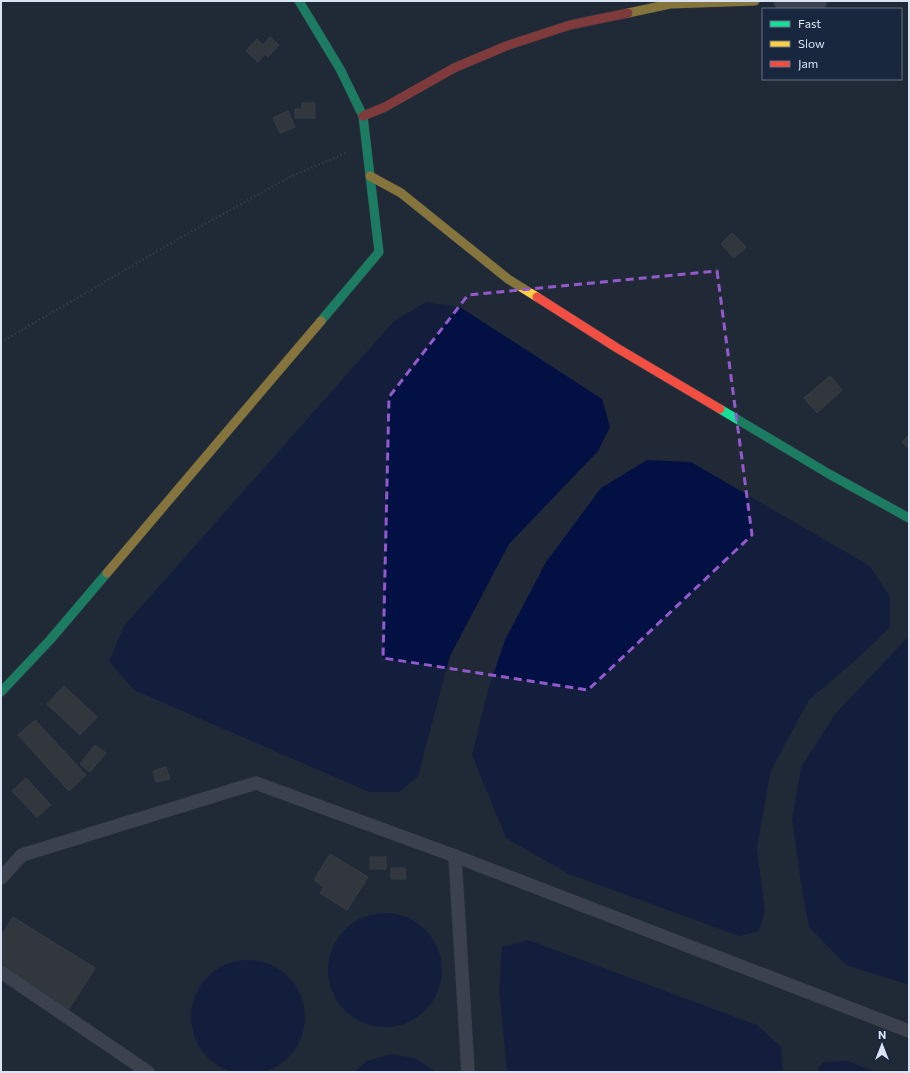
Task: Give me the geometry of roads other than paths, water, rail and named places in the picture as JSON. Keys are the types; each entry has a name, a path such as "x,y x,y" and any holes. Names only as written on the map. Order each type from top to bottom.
{"street":[{"path":"1,692 50,640 379,252 363,116 340,68 299,1"},
{"path":"363,116 385,107 454,68 506,46 570,25 670,4 755,1"},
{"path":"785,1 816,1"},
{"path":"370,176 401,193 508,279 624,352 829,474 909,518"}],"lane":[{"path":"1,878 22,855 256,783 455,856 909,1031"},
{"path":"455,856 468,1072"},
{"path":"1,972 148,1072"}]}
